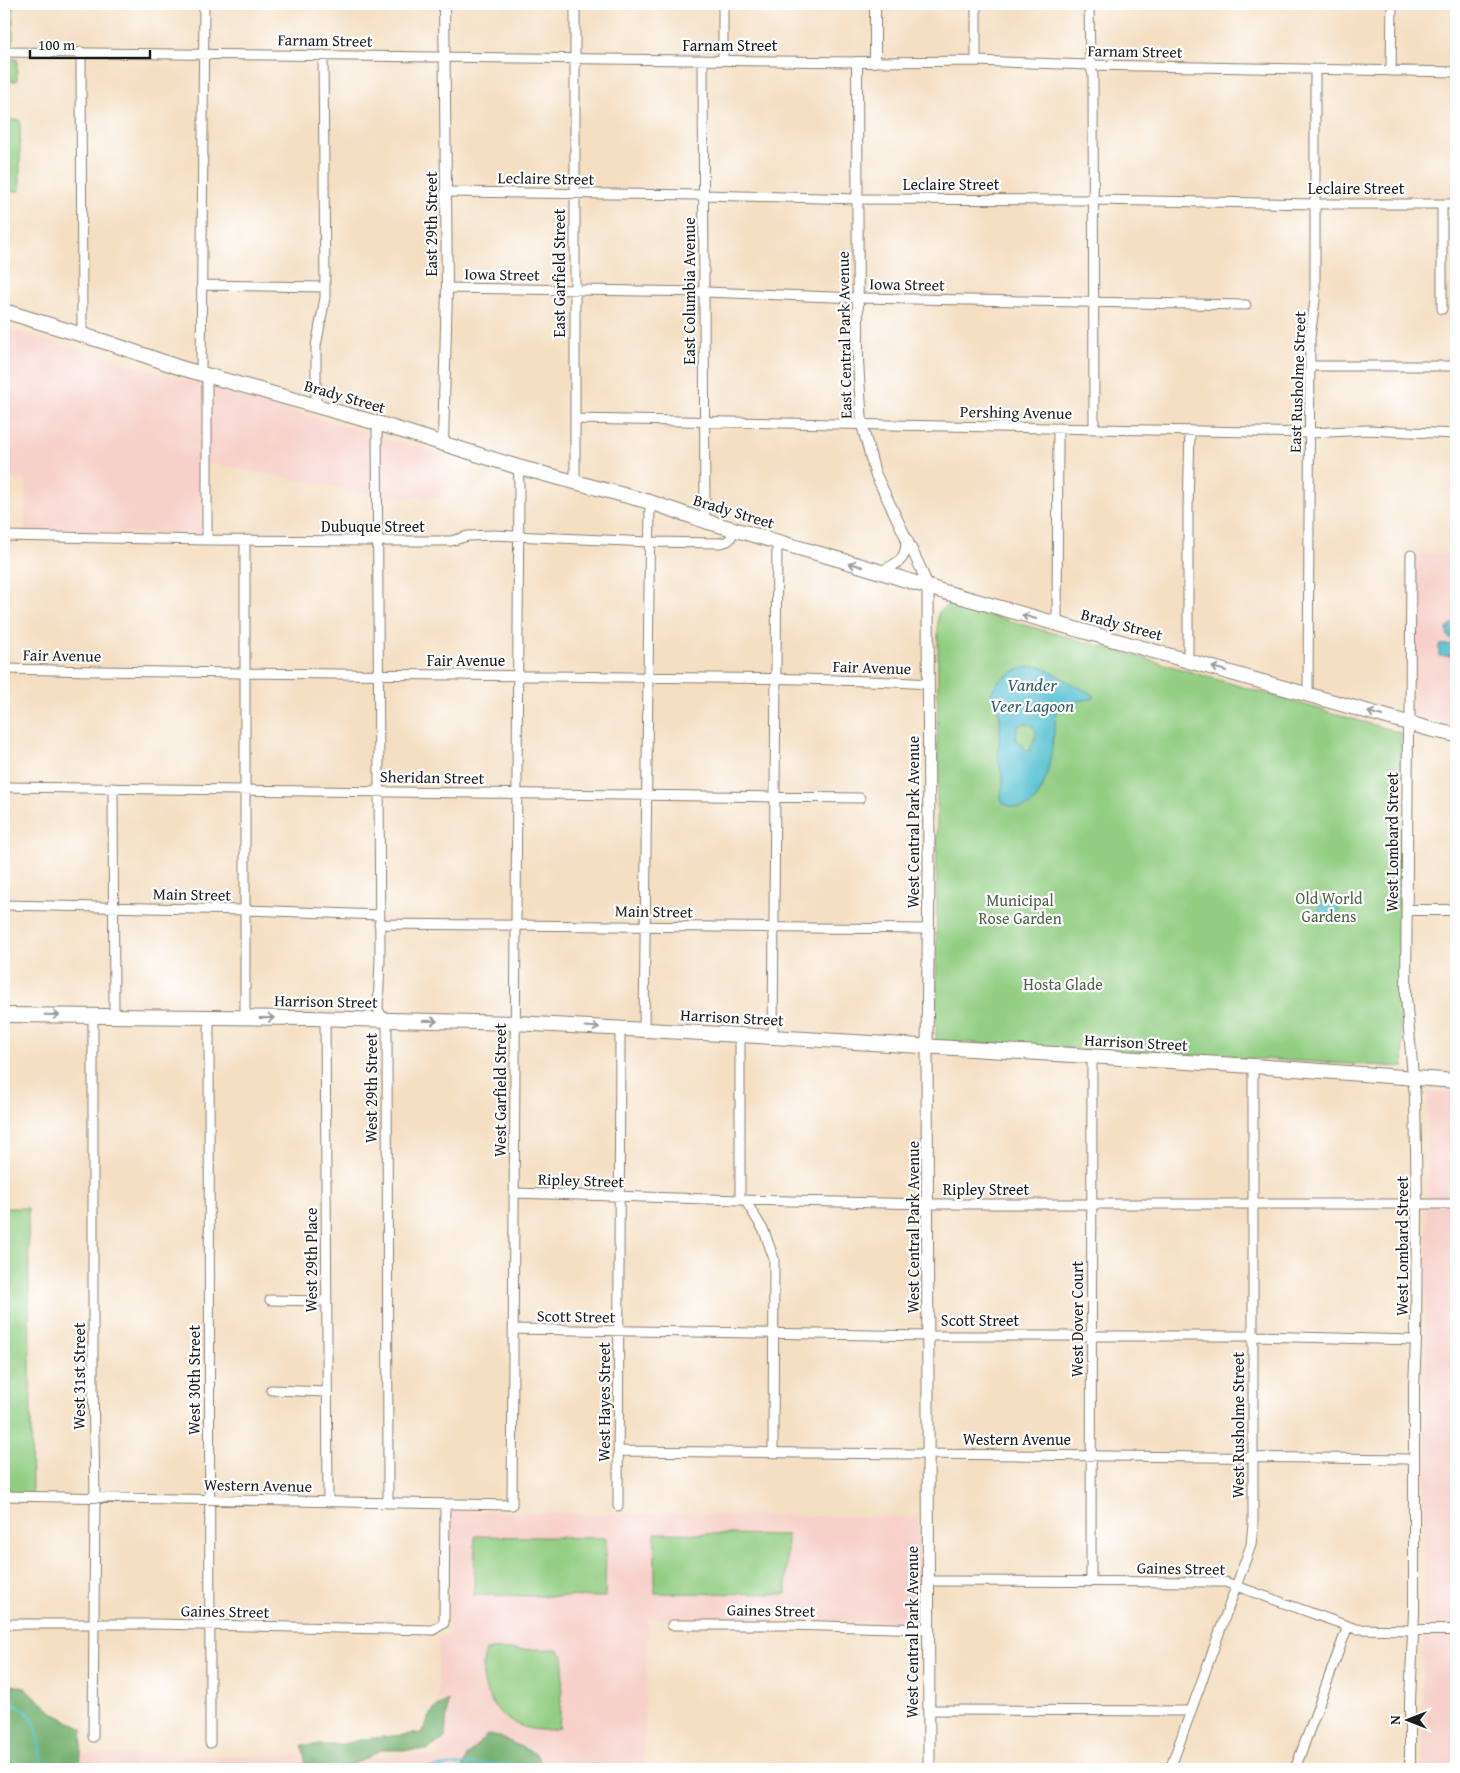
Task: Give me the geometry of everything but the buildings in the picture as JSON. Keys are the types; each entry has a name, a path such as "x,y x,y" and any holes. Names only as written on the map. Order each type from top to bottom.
{"highway":[{"name":"Brady Street","path":"4,311 204,374 316,405 518,466 650,502 705,521 1057,625 1456,735"},
{"name":"Harrison Street","path":"4,1014 325,1018 515,1023 644,1029 1252,1066 1456,1081"}],"main road":[{"name":"East Central Park Avenue","path":"928,587 929,684"},
{"name":"West Central Park Avenue","path":"929,684 927,1047 929,1204 929,1769"}],"street":[{"path":"204,4 202,285 207,540"},
{"name":"East 29th Street","path":"443,444 447,288 444,4"},
{"name":"East Garfield Street","path":"575,4 575,482"},
{"path":"723,4 723,60"},
{"path":"875,4 875,62"},
{"path":"976,4 976,62"},
{"path":"1089,4 1090,66 1093,75 1094,429"},
{"path":"1391,71 1392,4"},
{"name":"Farnam Street","path":"4,52 976,62 1090,66 1456,72"},
{"path":"81,52 82,335"},
{"path":"316,405 316,346 325,298 323,55"},
{"name":"East Columbia Avenue","path":"703,60 705,521"},
{"name":"East Central Park Avenue","path":"857,62 858,361 862,425 875,473 921,568 928,587"},
{"name":"East Rusholme Street","path":"1308,695 1310,338 1315,300 1315,70"},
{"name":"Leclaire Street","path":"446,192 858,199 1456,204"},
{"path":"1442,204 1442,309"},
{"path":"202,285 325,287"},
{"name":"Iowa Street","path":"447,288 1246,305"},
{"path":"1311,366 1456,366"},
{"name":"Pershing Avenue","path":"575,419 1310,433 1367,430 1456,434"},
{"path":"377,423 379,674"},
{"path":"1057,625 1058,428"},
{"path":"1188,660 1190,431"},
{"path":"517,675 518,466"},
{"path":"644,1029 650,502"},
{"name":"Dubuque Street","path":"4,536 207,540 451,541 468,536 493,535 649,542 728,542 732,538 734,529"},
{"path":"879,572 902,560 906,545 905,536"},
{"path":"245,540 245,1018"},
{"path":"773,1037 777,542"},
{"path":"1408,723 1410,716 1411,555"},
{"name":"Fair Avenue","path":"4,669 245,674 517,675 860,680 929,684"},
{"name":"West 29th Street","path":"379,674 378,1009 387,1026 388,1503"},
{"name":"West Garfield Street","path":"512,1505 517,675"},
{"name":"West Lombard Street","path":"1408,723 1406,997 1414,1078 1417,1203 1410,1769"},
{"name":"Sheridan Street","path":"4,787 860,798"},
{"path":"113,788 114,1016"},
{"name":"Main Street","path":"4,905 245,910 379,919 515,925 929,929"},
{"path":"1408,910 1456,910"},
{"name":"West 31st Street","path":"93,1016 93,1381 95,1497 93,1737"},
{"name":"West 30th Street","path":"209,1017 210,1743"},
{"name":"West 29th Place","path":"325,1018 328,1502"},
{"name":"West Hayes Street","path":"618,1506 620,1028"},
{"path":"740,1035 742,1200 764,1231 774,1259 773,1452"},
{"name":"West Dover Court","path":"1091,1582 1092,1057"},
{"name":"West Rusholme Street","path":"1170,1769 1251,1545 1253,1524 1252,1066"},
{"name":"Ripley Street","path":"515,1192 929,1204 1456,1204"},
{"path":"270,1300 326,1301"},
{"name":"Scott Street","path":"514,1329 929,1336 1253,1336 1416,1340"},
{"path":"271,1390 327,1392"},
{"name":"Western Avenue","path":"619,1451 1091,1454 1414,1459"},
{"name":"Western Avenue","path":"4,1496 512,1505"},
{"name":"Gaines Street","path":"4,1624 210,1625 433,1630 444,1623 445,1504"},
{"name":"Gaines Street","path":"928,1581 1224,1582 1363,1630 1456,1630"},
{"name":"Gaines Street","path":"672,1625 787,1625 929,1629"},
{"path":"1295,1769 1348,1626"},
{"path":"928,1710 1191,1711"}],"shaded area":[{"path":"4,328 449,457 447,498 387,497 214,464 201,465 201,533 25,531 26,480 4,479"},
{"path":"1414,554 1456,554 1456,725 1413,715"},
{"path":"1428,1092 1456,1093 1456,1769 1422,1769"},
{"path":"452,1512 919,1517 920,1622 648,1618 643,1769 6,1769 7,1754 438,1756 438,1637 449,1634"}],"green space":[{"path":"4,4 13,4 13,45 4,45"},
{"path":"4,59 17,59 17,81 4,81"},
{"path":"4,120 20,120 20,191 4,191"},
{"path":"949,604 1401,733 1400,1015 1404,1067 936,1041 938,613"},
{"path":"4,1208 28,1208 32,1496 4,1493"},
{"path":"655,1533 787,1535 786,1594 655,1593"},
{"path":"475,1536 606,1538 605,1597 474,1595"},
{"path":"557,1649 564,1657 559,1728 541,1730 525,1727 511,1721 499,1711 490,1698 484,1684 483,1667 486,1650"},
{"path":"4,1683 25,1688 55,1714 83,1729 80,1766 82,1769 49,1769 49,1766 32,1766 31,1769 4,1769"},
{"path":"448,1700 445,1738 427,1750 381,1750 356,1763 334,1769 307,1769 302,1745 339,1745 364,1739 421,1733 434,1709"},
{"path":"487,1735 500,1737 536,1754 544,1769 463,1769 467,1756"}],"water":[{"path":"1456,623 1456,656 1439,656 1439,645 1454,644 1454,640 1448,637 1447,629 1451,624"},
{"name":"Vander Veer Lagoon","path":"1029,667 1042,667 1095,696 1093,699 1068,704 1056,712 1054,736 1048,769 1043,784 1037,797 1029,806 1019,808 1005,804 1001,798 1003,779 999,763 1000,717 991,696 996,684 1006,676 1017,670","holes":["1024,723 1032,725 1037,733 1030,750 1027,751 1023,748 1023,742 1018,744 1016,740 1017,727"]},
{"path":"1325,899 1333,899 1339,905 1339,913 1333,919 1325,919 1319,913 1319,905"}],"waterway":[{"path":"4,1703 25,1710 36,1726 40,1747 41,1769"},
{"path":"427,1769 490,1764 514,1766 522,1769"}],"park label":[{"name":"Old World Gardens","path":"1329,907"},
{"name":"Municipal Rose Garden","path":"1020,909"},
{"name":"Hosta Glade","path":"1063,984"}]}
